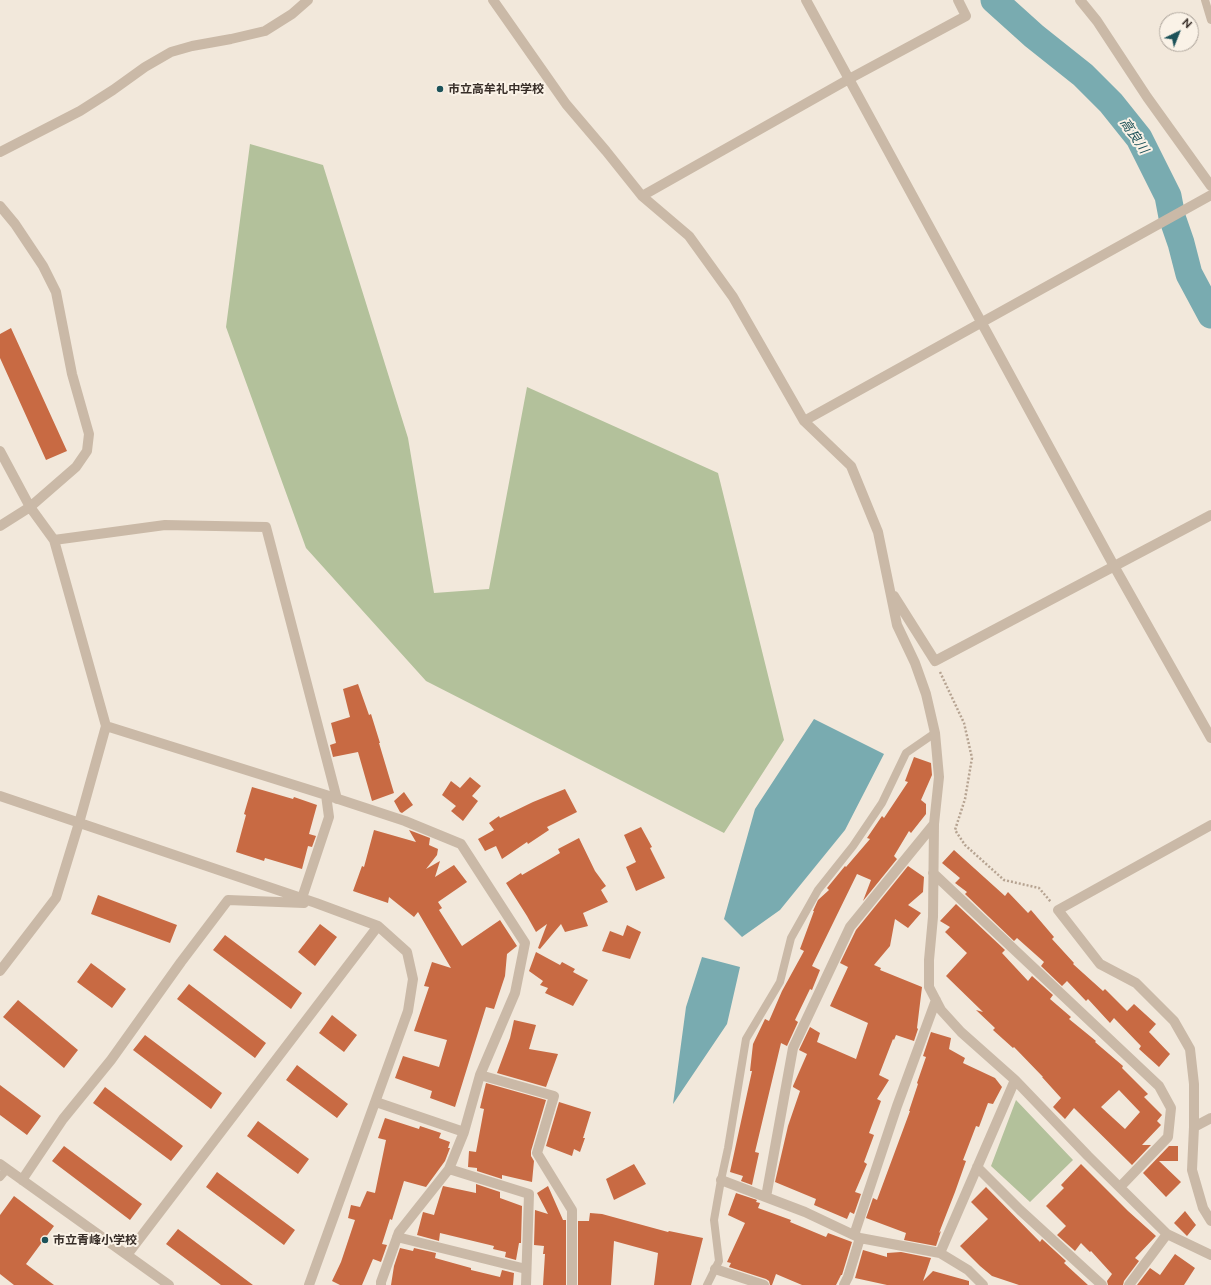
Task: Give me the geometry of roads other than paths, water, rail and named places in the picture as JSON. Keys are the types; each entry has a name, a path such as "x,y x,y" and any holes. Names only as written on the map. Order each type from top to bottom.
{"street":[{"path":"0,152 80,112 145,67 171,52 265,31 292,14 308,0"},
{"path":"493,0 566,104 642,196 689,236 733,296 804,421 851,466 878,532 897,625 915,663 926,694 935,734 939,777 934,824 933,917 929,960 929,987 941,1010 961,1032 1015,1080 1088,1156 1168,1234 1211,1255"},
{"path":"806,0 1114,566 1211,738"},
{"path":"642,196 849,79 966,16 958,0"},
{"path":"1080,0 1098,21 1146,97 1211,186"},
{"path":"804,421 1211,195"},
{"path":"0,206 15,224 43,266 56,292 72,374 89,434 87,451 76,467 30,507 0,526"},
{"path":"0,450 30,507 54,540 106,726 56,898 0,971"},
{"path":"891,591 935,661 1211,515"},
{"path":"54,540 165,525 266,527 337,799"},
{"path":"106,726 406,821 461,844 525,942 515,993 480,1075 464,1132 449,1169 398,1232 381,1285"},
{"path":"302,898 329,818 326,795"},
{"path":"0,796 302,898 378,926 406,952 413,979 408,1011 309,1285"},
{"path":"766,1197 793,1048 850,927 934,824"},
{"path":"1211,825 1058,910 1100,964 1136,983 1174,1021 1190,1049 1194,1084 1192,1170 1204,1208 1211,1221"},
{"path":"933,873 1159,1086 1171,1108 1168,1137 1120,1187"},
{"path":"22,1180 63,1119 111,1060 181,962 228,900 316,903"},
{"path":"127,1255 378,926"},
{"path":"844,1285 848,1277 857,1236 896,1106 936,1000"},
{"path":"480,1075 554,1096 537,1153 572,1210 572,1285"},
{"path":"940,1252 1015,1080"},
{"path":"376,1102 464,1132"},
{"path":"1194,1127 1211,1118"},
{"path":"3,1166 169,1285"},
{"path":"977,1167 1020,1210 1102,1285"},
{"path":"449,1169 529,1194 526,1285"},
{"path":"720,1180 805,1212 857,1236 940,1252 968,1270 983,1285"},
{"path":"1130,1285 1168,1234"},
{"path":"397,1237 526,1269"},
{"path":"715,1269 764,1285"}],"lane":[{"path":"1205,0 1211,20"},
{"path":"708,1285 719,1261 714,1220 720,1180 728,1148 746,1039 780,982 791,938 818,890 853,846 882,803 906,753 935,734"},
{"path":"0,1178 3,1166"}],"water":[{"path":"814,719 884,754 845,830 780,910 742,937 724,919 755,809"},
{"path":"702,957 740,967 727,1024 673,1104 686,1007"}],"waterway":[{"name":"高良川","path":"994,0 1034,36 1083,75 1111,103 1139,138 1168,196 1172,217 1189,274 1211,315"}],"place":[{"name":"市立高牟礼中学校","path":"440,89"},
{"name":"市立青峰小学校","path":"45,1240"}]}
